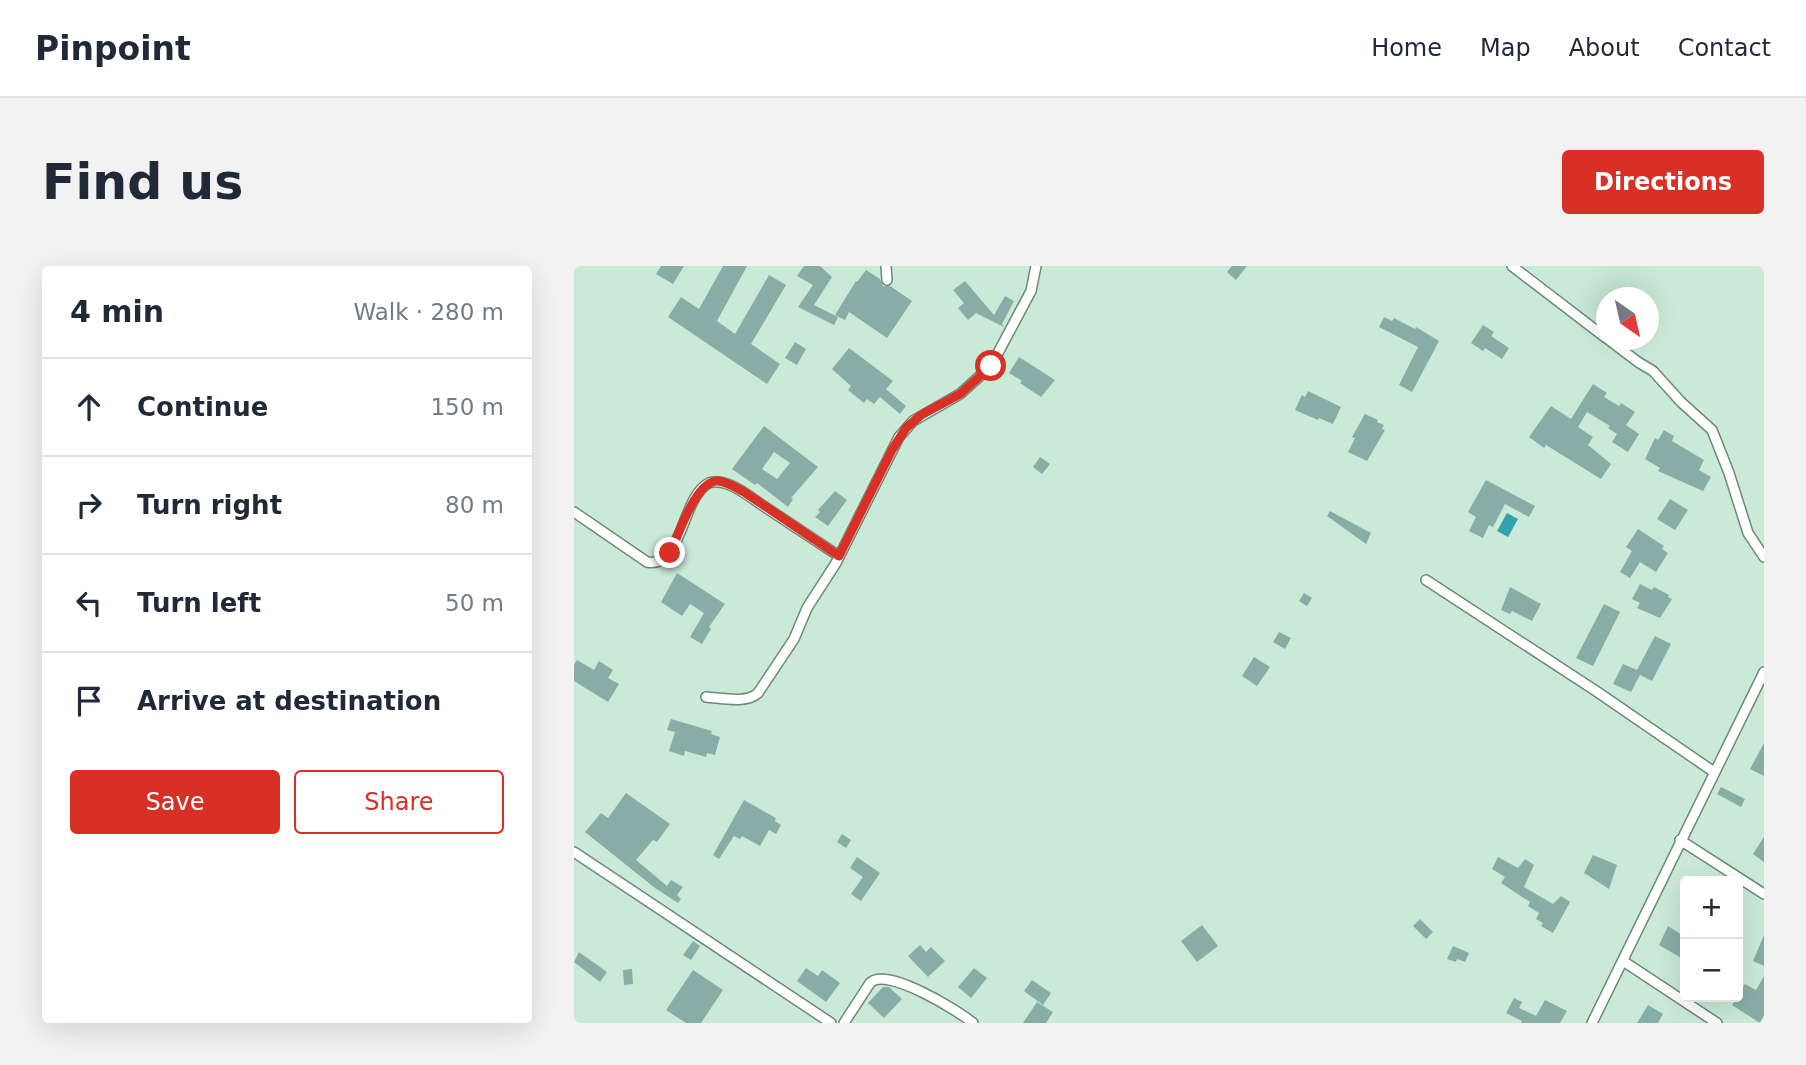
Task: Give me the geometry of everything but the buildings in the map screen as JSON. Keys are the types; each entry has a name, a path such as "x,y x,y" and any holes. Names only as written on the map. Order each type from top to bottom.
{"street":[{"path":"886,266 887,279"},
{"path":"706,697 743,699 758,693 794,639 807,608 839,556 892,450 906,428 921,415 968,388 991,366 1031,291 1036,266"},
{"path":"1512,266 1596,330"},
{"path":"1622,350 1653,371 1681,402 1712,430 1748,533 1764,557"},
{"path":"574,512 647,562 656,564 662,562 670,553 689,510 703,488 710,482 720,481 744,492 839,556"},
{"path":"1426,580 1714,772"},
{"path":"1592,1023 1764,672"},
{"path":"1681,840 1764,894"},
{"path":"574,852 831,1023"},
{"path":"1623,961 1717,1023"},
{"path":"844,1023 870,983 880,978 901,982 974,1023"}],"water":[{"path":"1507,513 1518,519 1508,537 1497,531"}],"route":[{"path":"670,553 697,497 710,482 717,481 744,492 839,556 892,450 906,428 921,415 960,394 991,366"}]}
